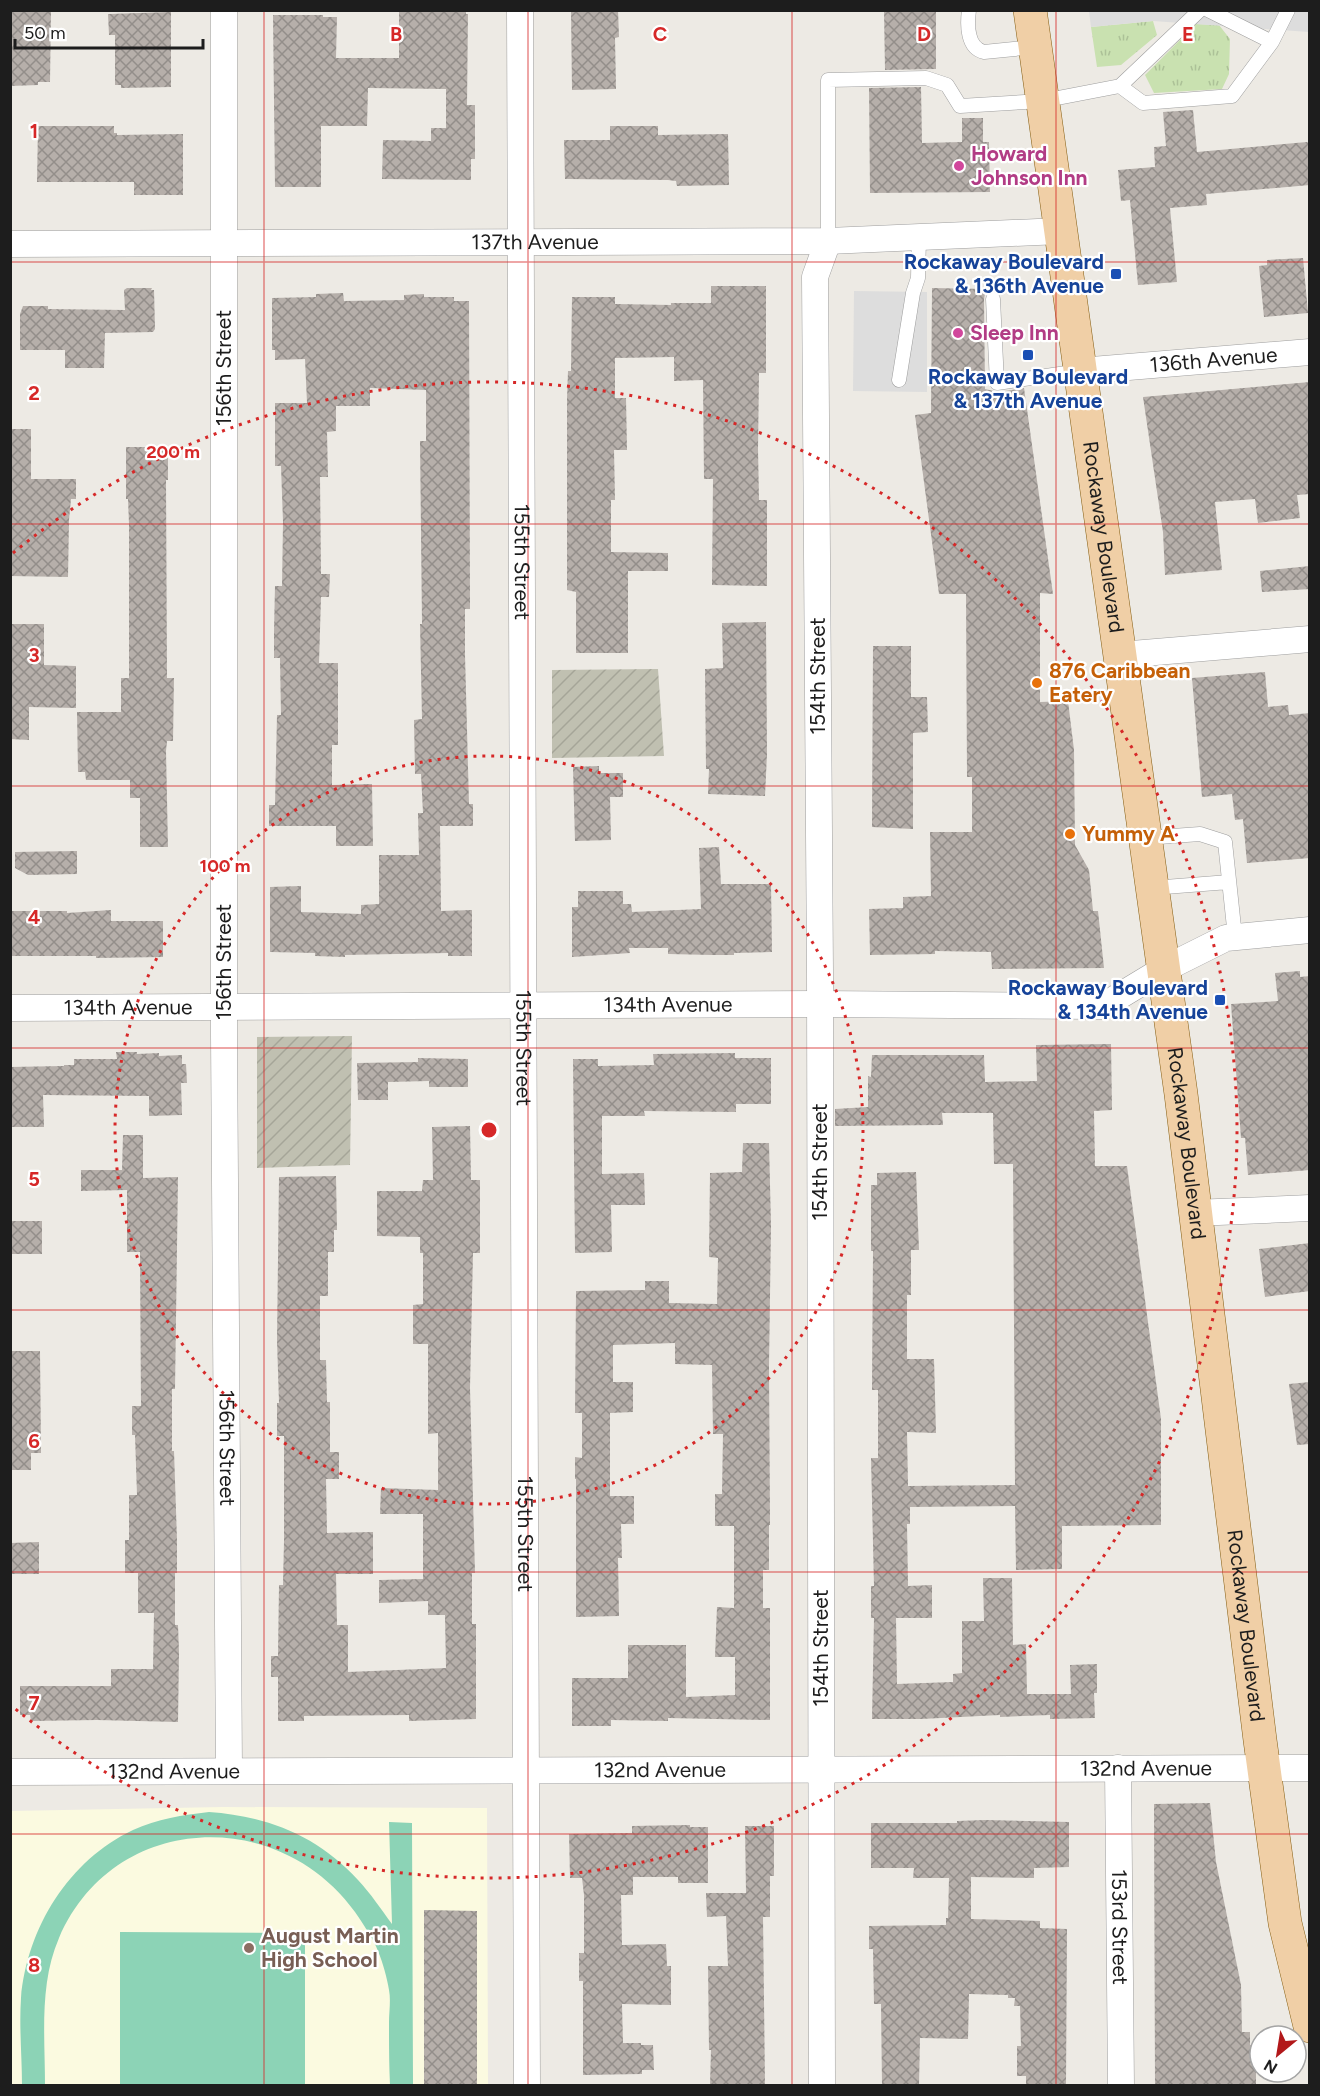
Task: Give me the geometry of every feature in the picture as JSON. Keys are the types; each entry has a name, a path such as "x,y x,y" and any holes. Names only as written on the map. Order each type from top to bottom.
{"main road":[{"name":"Rockaway Boulevard","path":"1030,10 1164,969 1285,1923 1310,2026"}],"street":[{"name":"156th Street","path":"224,10 225,1007 229,1770"},
{"name":"155th Street","path":"520,10 526,2085"},
{"name":"137th Avenue","path":"10,244 828,241 1060,231"},
{"name":"154th Street","path":"822,2085 815,277 828,241"},
{"name":"136th Avenue","path":"1080,371 1310,352"},
{"path":"1120,655 1310,639"},
{"name":"134th Avenue","path":"10,1008 819,1004 1103,1006 1164,969 1226,938 1310,930"},
{"path":"1194,1213 1310,1208"},
{"name":"153rd Street","path":"1118,1768 1121,2085"},
{"name":"132nd Avenue","path":"10,1772 1310,1768"}],"lane":[{"path":"969,10 971,43 977,50 984,52 1035,47"},
{"path":"828,241 828,80 926,78 947,85 960,106 1042,101 1120,86 1200,10"},
{"path":"1208,10 1272,42"},
{"path":"1120,86 1143,103 1232,96 1272,42 1288,10"},
{"path":"899,380 913,293 918,278 918,237"},
{"path":"993,299 997,383 1080,371"},
{"path":"1145,838 1200,834 1225,843 1235,938"},
{"path":"1152,888 1229,882"}],"shaded area":[{"path":"1089,11 1309,11 1309,32 1153,21 1091,27"},
{"path":"854,291 927,292 927,392 853,391"},
{"path":"658,669 664,756 552,758 552,670"},
{"path":"352,1036 350,1165 257,1168 257,1037"},
{"name":"August Martin High School","path":"223,1807 487,1808 488,2085 11,2085 10,1811"}],"green space":[{"path":"1153,21 1157,35 1121,65 1097,67 1091,27"},
{"path":"1196,24 1219,25 1230,39 1229,74 1222,89 1154,93 1145,75"},
{"path":"209,1812 251,1818 309,1840 326,1851 358,1880 392,1924 389,1822 412,1823 413,2085 390,2085 388,1985 376,1946 355,1912 322,1877 284,1853 242,1840 198,1838 156,1846 117,1866 84,1896 59,1938 48,1974 44,2011 45,2085 22,2085 20,2009 25,1972 32,1946 55,1899 89,1859 110,1843 133,1830 180,1816"},
{"path":"120,1932 305,1933 305,2085 120,2085"}],"building":[{"path":"10,10 51,10 50,82 10,86"},
{"path":"399,10 466,10 468,14 467,105 475,105 475,159 471,159 471,180 382,179 383,140 431,141 431,128 446,128 446,89 368,88 367,126 321,126 321,187 275,187 273,15 337,17 336,58 399,58"},
{"path":"571,10 618,10 619,37 615,38 616,89 572,90"},
{"path":"884,10 936,10 936,69 885,70"},
{"path":"171,12 171,87 121,88 121,85 115,85 115,35 109,35 108,14"},
{"path":"921,87 922,143 962,142 962,118 983,118 983,142 989,142 990,192 870,193 869,88"},
{"path":"1193,110 1197,152 1307,142 1310,144 1310,185 1206,194 1207,205 1170,208 1177,282 1138,285 1130,200 1121,201 1118,170 1155,167 1154,147 1166,146 1163,112"},
{"path":"38,126 114,126 114,133 117,135 183,134 183,195 134,195 134,182 37,182"},
{"path":"610,126 658,126 658,135 728,134 729,185 677,186 676,181 668,180 565,179 564,140 610,140"},
{"path":"1303,258 1308,313 1264,317 1259,266 1267,265 1267,260"},
{"path":"711,286 766,286 766,373 759,373 758,449 759,500 767,500 767,586 712,585 713,479 704,479 703,380 674,381 674,357 615,358 615,398 626,398 627,450 614,450 615,500 611,500 611,552 668,553 668,571 628,571 628,653 576,653 576,592 567,590 567,399 568,371 571,371 572,297 615,297 615,304 711,303"},
{"path":"152,288 151,290 154,290 155,329 153,332 105,333 104,368 65,368 65,350 20,350 20,314 23,306 48,306 48,309 125,310 124,290"},
{"path":"932,288 986,289 984,299 985,389 998,392 1024,388 1053,594 1040,593 1040,702 1068,701 1074,750 1075,845 1089,870 1093,911 1098,911 1104,968 992,969 991,952 935,951 935,954 870,955 869,909 903,908 903,897 931,896 930,832 972,832 972,777 967,777 966,594 939,594 915,415 931,413"},
{"path":"343,293 344,301 404,300 404,295 424,294 424,297 454,297 454,301 469,301 470,609 465,609 465,655 469,804 473,804 473,826 440,826 441,911 472,910 472,956 448,956 448,953 345,955 345,957 315,956 315,953 270,952 270,887 301,886 301,912 361,914 361,905 379,904 379,855 419,855 418,813 423,813 421,774 415,774 414,720 422,719 420,441 426,441 426,390 370,388 370,406 336,406 336,431 327,432 328,477 320,477 321,574 330,574 329,597 321,597 319,663 338,663 338,745 332,745 332,785 372,784 373,846 336,846 336,826 269,826 269,805 275,805 277,715 281,715 280,658 274,658 275,586 282,586 283,522 281,466 275,466 275,403 307,403 305,359 275,360 275,350 272,350 272,298 316,297 316,294"},
{"path":"1310,382 1310,494 1297,495 1300,518 1258,523 1255,499 1215,502 1222,570 1165,575 1163,532 1143,397"},
{"path":"10,429 31,429 31,479 76,479 76,499 71,499 69,520 68,577 10,576"},
{"path":"126,447 168,447 168,480 166,480 167,678 174,678 173,741 167,741 166,751 168,847 140,847 140,798 130,798 130,780 86,780 85,772 78,772 77,712 121,712 121,678 129,678 129,524 128,499 126,499"},
{"path":"1310,566 1310,589 1262,592 1260,571"},
{"path":"766,622 765,796 708,794 705,669 723,668 722,623"},
{"path":"10,624 44,624 44,665 76,666 76,708 29,707 29,740 10,739"},
{"path":"873,646 911,646 911,697 927,697 928,732 913,733 913,829 872,827"},
{"path":"1265,672 1268,707 1288,705 1289,715 1310,713 1310,858 1247,863 1243,819 1235,820 1232,794 1202,797 1192,678"},
{"path":"599,766 599,773 623,773 623,797 610,797 611,840 575,841 573,767"},
{"path":"719,847 721,884 771,884 772,952 734,953 734,955 668,954 668,948 629,948 630,953 572,957 572,907 578,907 578,891 623,891 623,904 631,904 632,912 701,909 699,848"},
{"path":"77,851 77,874 28,875 15,868 15,852"},
{"path":"111,910 111,921 163,921 163,957 10,956 10,911 67,911 67,913"},
{"path":"1300,971 1300,977 1310,976 1310,1170 1248,1175 1245,1138 1241,1138 1231,1004 1278,1001 1275,973"},
{"path":"1111,1044 1112,1110 1094,1111 1095,1166 1127,1166 1161,1419 1161,1525 1062,1526 1062,1569 1016,1570 1015,1506 910,1507 910,1524 907,1524 908,1586 932,1585 932,1618 896,1618 897,1684 953,1682 953,1674 962,1673 962,1621 984,1621 983,1578 1012,1578 1013,1645 1026,1644 1027,1694 1071,1694 1070,1665 1097,1664 1097,1693 1094,1693 1095,1718 1050,1719 1050,1715 1000,1717 1000,1715 872,1719 874,1618 871,1618 871,1586 874,1586 871,1458 878,1458 878,1390 872,1390 871,1185 877,1185 877,1173 916,1172 919,1250 911,1250 911,1295 907,1295 907,1359 934,1359 936,1433 907,1432 908,1486 1015,1485 1013,1164 994,1164 993,1113 942,1113 943,1125 835,1126 835,1109 868,1107 868,1076 871,1077 872,1055 984,1055 985,1082 1037,1081 1036,1045"},
{"path":"116,1052 159,1053 159,1056 182,1055 182,1064 186,1064 187,1083 181,1083 182,1115 149,1116 149,1096 43,1095 44,1127 11,1127 10,1067 74,1065 74,1059 117,1059"},
{"path":"735,1053 735,1058 771,1058 771,1104 736,1104 736,1112 644,1111 645,1116 602,1116 602,1174 644,1173 645,1205 611,1205 612,1252 575,1253 573,1059 598,1059 598,1066 654,1065 653,1054"},
{"path":"418,1058 468,1059 468,1087 429,1087 429,1081 388,1082 388,1100 358,1100 357,1063 418,1062"},
{"path":"470,1126 471,1180 480,1180 480,1253 473,1253 470,1388 475,1573 472,1573 472,1624 476,1624 476,1719 409,1721 409,1715 304,1716 304,1721 278,1721 278,1677 271,1677 271,1656 278,1656 279,1585 283,1585 284,1541 284,1436 277,1436 279,1177 336,1176 337,1230 334,1230 334,1252 328,1252 328,1296 320,1296 320,1360 326,1360 327,1402 330,1402 330,1452 339,1452 339,1479 326,1479 327,1533 373,1532 373,1574 336,1574 337,1625 348,1625 348,1672 446,1668 445,1615 428,1615 428,1601 379,1603 379,1580 423,1579 423,1514 380,1514 381,1488 438,1490 438,1433 428,1434 428,1344 413,1344 413,1305 423,1304 423,1253 420,1253 420,1237 377,1236 377,1191 422,1191 423,1180 433,1180 432,1127"},
{"path":"123,1135 143,1135 143,1178 178,1177 172,1451 174,1451 177,1540 175,1625 178,1625 179,1652 178,1722 31,1721 30,1715 20,1715 20,1686 111,1686 111,1669 153,1669 154,1613 138,1613 138,1573 125,1573 125,1540 129,1540 129,1495 137,1495 132,1406 141,1406 140,1252 127,1252 127,1190 81,1191 81,1170 122,1170"},
{"path":"743,1143 769,1143 770,1525 769,1570 763,1570 763,1608 770,1608 770,1720 668,1718 668,1721 611,1720 611,1726 572,1726 572,1678 628,1678 628,1645 686,1645 686,1697 735,1695 735,1657 715,1657 717,1607 734,1608 734,1526 715,1526 715,1494 722,1494 723,1434 713,1434 712,1365 675,1364 675,1343 613,1345 613,1382 633,1382 633,1412 610,1413 610,1496 634,1496 634,1524 621,1524 622,1558 618,1558 619,1616 576,1617 575,1457 582,1458 582,1413 575,1413 576,1291 645,1290 645,1281 669,1281 669,1303 717,1304 718,1258 709,1257 710,1173 742,1172"},
{"path":"10,1221 42,1221 42,1254 10,1254"},
{"path":"1310,1243 1310,1291 1265,1297 1259,1249"},
{"path":"10,1351 40,1351 41,1453 31,1453 31,1470 10,1470"},
{"path":"1310,1382 1310,1444 1297,1445 1289,1384"},
{"path":"39,1542 39,1574 10,1574 10,1543"},
{"path":"1210,1803 1216,1862 1241,1985 1242,2032 1248,2032 1248,2084 1256,2085 1155,2085 1154,1804"},
{"path":"957,1821 1069,1822 1069,1867 1034,1868 1034,1878 971,1877 971,1919 1040,1921 1040,1928 1067,1929 1066,2085 1026,2085 1026,2076 1017,2076 1017,2046 1021,2046 1020,2006 1014,2006 1015,1998 1008,1998 1008,1995 969,1994 968,2039 920,2038 919,2085 882,2085 881,2004 874,2004 873,1949 869,1949 869,1926 946,1925 949,1878 913,1878 914,1868 871,1868 871,1823 957,1823"},
{"path":"690,1825 690,1827 708,1827 708,1883 678,1883 678,1877 633,1877 633,1895 621,1895 622,1945 666,1944 667,1966 671,1966 671,2005 622,2004 623,2043 653,2045 654,2070 642,2070 642,2074 583,2075 583,1981 579,1981 579,1953 584,1953 584,1895 582,1878 570,1878 569,1834 632,1833 632,1826"},
{"path":"745,1826 774,1826 774,1876 770,1876 770,1917 763,1917 765,2085 710,2085 708,1966 728,1966 726,1916 707,1917 706,1893 746,1893"},
{"path":"424,1910 477,1911 477,2085 424,2085"}],"place":[{"name":"Howard Johnson Inn","path":"959,166"},
{"name":"Rockaway Boulevard & 136th Avenue","path":"1116,274"},
{"name":"Sleep Inn","path":"958,333"},
{"name":"Rockaway Boulevard & 137th Avenue","path":"1028,355"},
{"name":"876 Caribbean Eatery","path":"1037,683"},
{"name":"Yummy A","path":"1070,834"},
{"name":"Rockaway Boulevard & 134th Avenue","path":"1220,1000"},
{"name":"August Martin High School","path":"249,1948"}]}
